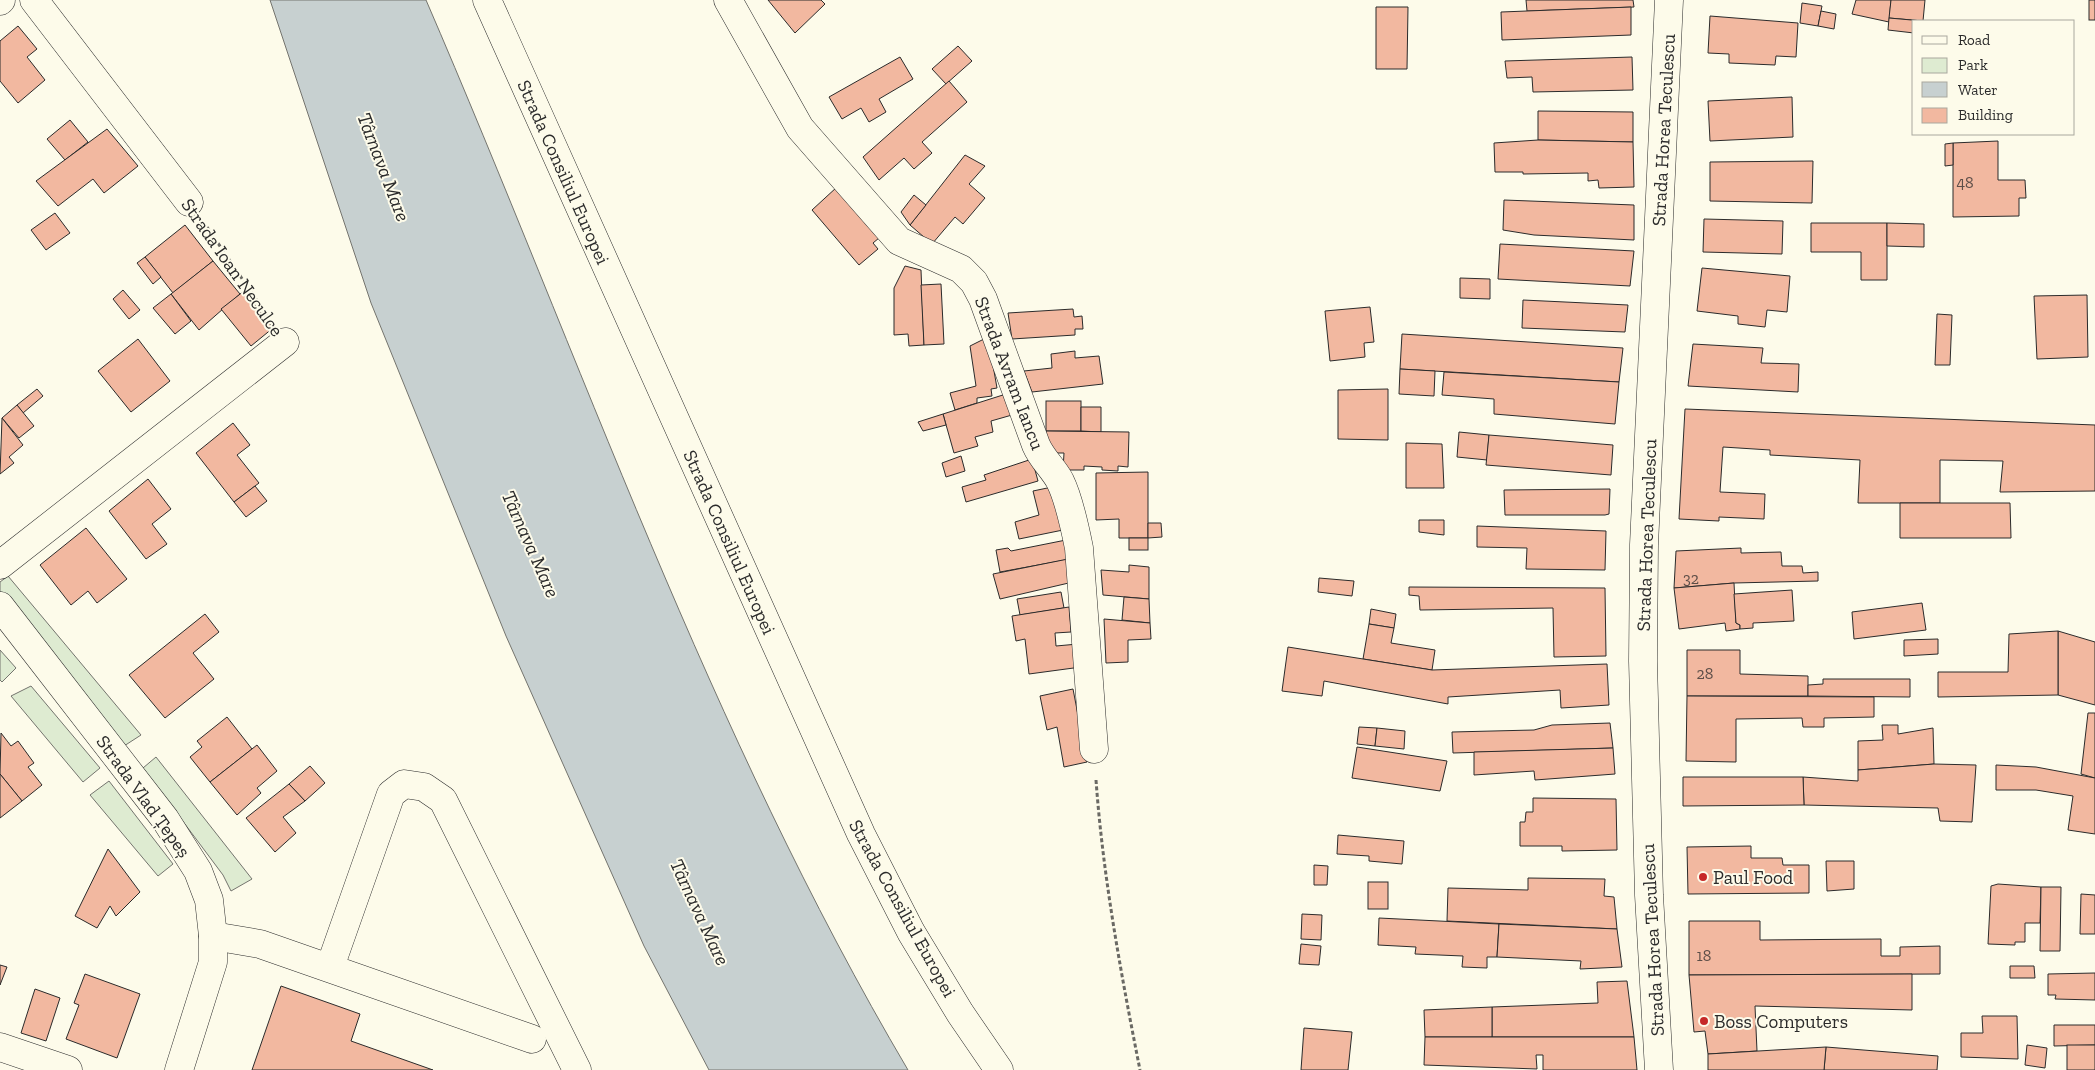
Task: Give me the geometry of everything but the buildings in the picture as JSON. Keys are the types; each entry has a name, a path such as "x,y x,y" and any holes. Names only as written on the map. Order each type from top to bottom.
{"main road":[{"name":"Strada Ioan Neculce","path":"34,0 190,202"},
{"name":"Strada Consiliul Europei","path":"487,0 861,834 911,932 960,1012 999,1070"},
{"name":"Strada Avram Iancu","path":"728,0 800,128 899,241 961,269 974,282 979,291 1036,445 1041,456 1060,480 1075,529 1079,548 1094,749"},
{"name":"Strada Horea Teculescu","path":"1659,1070 1649,895 1643,661 1644,554 1669,0"},
{"name":"Strada Ioan Neculce","path":"0,565 285,342"},
{"name":"Strada Vlad Țepeș","path":"0,606 165,819 198,871 209,900 213,936 213,962 178,1070"},
{"path":"330,967 391,794 404,784 424,787 443,800 577,1070"},
{"path":"213,936 260,944 532,1039"},
{"path":"0,1047 68,1070"}],"path":[{"name":"Strada Ioan Neculce","path":"190,202 285,342"},
{"path":"1094,749 1102,848 1119,966 1140,1070"}],"green space":[{"path":"8,576 141,735 124,746 0,598 0,582"},
{"path":"0,650 16,668 2,682 0,680"},
{"path":"31,686 100,768 83,782 11,696"},
{"path":"156,757 252,879 231,891 223,875 143,768"},
{"path":"109,781 173,864 158,876 90,795"}],"water":[{"name":"Târnava Mare","path":"270,0 426,0 650,543 709,678 771,811 837,942 908,1070 709,1070 644,946 506,636 371,303"}],"place":[{"name":"Paul Food","path":"1703,877"},
{"name":"Boss Computers","path":"1704,1021"}]}
